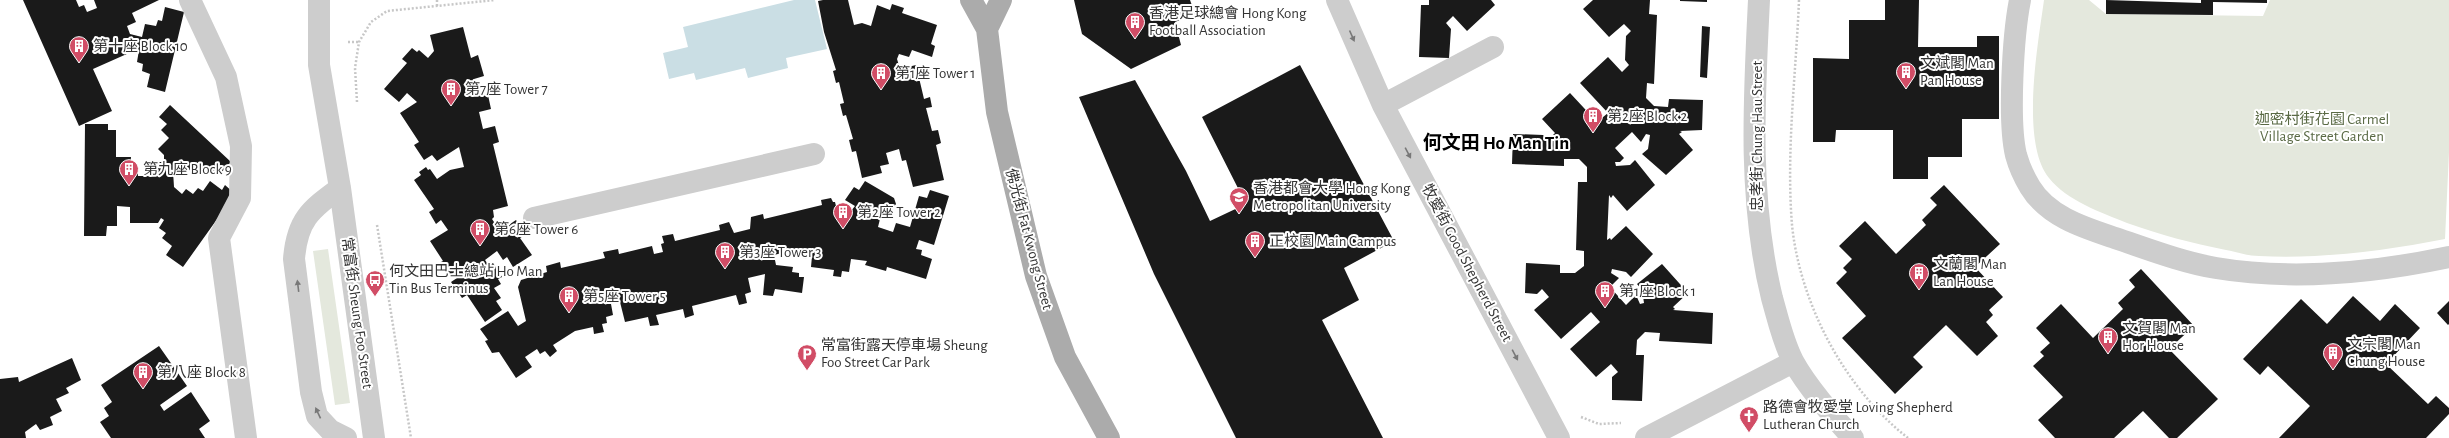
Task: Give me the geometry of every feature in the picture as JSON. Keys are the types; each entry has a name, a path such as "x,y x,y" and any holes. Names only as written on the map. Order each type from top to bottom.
{"main road":[{"name":"佛光街 Fat Kwong Street","path":"971,0 987,29 997,112 1036,276 1065,357 1109,438"},
{"path":"987,29 1001,0"}],"street":[{"path":"190,0 226,77 242,146 240,198 220,238 246,438"},
{"name":"常富街 Sheung Foo Street","path":"319,0 319,65 340,188 374,438"},
{"name":"牧愛街 Good Shepherd Street","path":"1337,0 1383,105 1559,438"},
{"name":"忠孝街 Chung Hau Street","path":"1759,0 1754,153 1756,213 1768,279 1779,324 1793,362 1852,438"},
{"path":"2020,0 2013,94 2016,154 2030,188 2041,202 2055,213 2091,230 2152,250 2215,268 2241,271 2280,274 2339,273 2411,265 2449,256"},
{"path":"1383,105 1493,47"},
{"path":"534,218 814,154"},
{"path":"340,188 312,208 296,237 294,259 311,392 317,416 330,430 346,438"},
{"path":"1646,438 1793,362"}],"path":[{"path":"437,0 437,6"},
{"path":"358,110 355,68 359,42 371,22 388,11 495,0"},
{"path":"1799,0 1791,168 1792,225 1804,283 1828,339 1854,381 1877,409 1908,438"},
{"path":"376,219 411,438"},
{"path":"1577,413 1599,424 1618,424 1625,420"}],"green space":[{"name":"迦密村街花園 Carmel Village Street Garden","path":"2044,0 2089,0 2106,14 2263,16 2270,0 2449,0 2449,152 2445,239 2352,253 2282,257 2255,256 2201,245 2152,231 2127,223 2085,205 2065,193 2049,178 2040,162 2035,141 2033,92"},
{"path":"328,249 350,403 335,405 313,251"}],"shaded area":[{"path":"794,0 815,0 827,49 786,58 788,68 748,78 745,68 696,80 694,73 669,79 663,53 688,47 683,27"}],"building":[{"name":"第十座 Block 10","path":"23,0 76,0 79,7 84,5 87,12 97,8 94,0 159,0 132,13 136,22 127,26 130,34 142,37 145,24 156,26 158,20 162,21 165,7 184,12 165,92 147,87 150,74 142,71 143,64 137,62 139,50 130,47 129,53 93,69 112,111 79,126"},
{"name":"第1座 Tower 1","path":"848,0 854,25 862,23 871,26 877,5 890,10 892,4 904,8 902,13 937,25 931,44 935,46 932,57 912,50 909,57 899,54 897,59 900,69 916,65 924,99 930,97 932,107 926,108 932,131 938,130 941,143 936,145 944,180 913,187 906,160 902,161 899,149 886,153 889,164 880,166 882,173 862,178 856,151 852,152 849,140 853,139 846,115 843,116 840,104 844,103 839,82 836,83 833,71 836,70 824,32 818,1"},
{"name":"香港足球總會 Hong Kong Football Association","path":"1074,0 1190,0 1195,14 1175,22 1181,45 1131,69 1082,34"},
{"path":"1429,0 1491,0 1495,5 1467,31 1453,16 1446,23 1451,29 1449,58 1419,57 1421,5 1429,5"},
{"path":"1593,0 1650,0 1649,14 1657,15 1654,84 1647,83 1646,98 1654,106 1668,107 1669,99 1703,100 1702,130 1680,131 1682,132 1679,134 1693,150 1666,175 1642,154 1648,149 1650,135 1646,134 1641,142 1632,132 1615,148 1624,158 1620,162 1615,162 1616,166 1630,165 1635,160 1655,185 1627,211 1613,195 1611,198 1609,195 1607,240 1610,238 1611,240 1626,226 1653,254 1631,277 1626,272 1612,269 1611,273 1619,278 1610,287 1626,305 1636,295 1640,304 1644,303 1642,290 1637,284 1662,264 1688,293 1673,307 1675,309 1673,310 1713,313 1712,344 1659,341 1660,333 1645,332 1637,340 1636,355 1644,355 1642,401 1612,400 1612,377 1618,372 1611,364 1596,377 1570,349 1600,322 1591,312 1561,339 1534,310 1549,297 1542,289 1537,294 1525,293 1526,263 1560,265 1560,273 1575,273 1584,266 1584,251 1576,250 1578,182 1587,182 1587,167 1579,159 1564,159 1564,166 1512,164 1513,134 1543,135 1548,140 1555,133 1542,119 1570,93 1597,122 1608,113 1580,83 1608,57 1622,72 1629,65 1625,60 1626,36 1631,31 1624,24 1609,37 1583,9"},
{"path":"1707,0 1707,2 1680,1"},
{"name":"文斌閣 Man Pan House","path":"1885,0 1919,0 1918,47 1977,47 1977,36 1999,36 1999,119 1962,119 1962,157 1928,157 1928,179 1893,179 1893,130 1836,130 1835,142 1813,142 1813,58 1849,59 1849,20 1885,20"},
{"path":"2106,0 2201,3 2201,0 2267,0 2267,3 2213,2 2213,15 2106,14"},
{"path":"1702,26 1710,27 1707,78 1700,77"},
{"path":"463,27 471,58 478,55 484,76 474,79 476,87 479,86 481,96 488,95 491,109 479,112 483,129 495,126 499,142 493,144 508,206 493,210 494,217 492,219 500,231 516,220 525,235 520,238 532,255 513,267 507,257 503,260 497,251 485,260 489,266 493,263 502,277 498,279 501,284 494,288 501,298 496,301 502,310 485,322 467,295 462,298 451,282 460,276 457,270 448,277 439,263 443,261 430,241 448,230 441,220 436,224 429,212 434,209 414,180 421,175 419,172 426,167 428,170 430,169 437,179 450,170 464,167 459,147 437,161 432,155 424,160 414,145 419,142 400,113 417,102 407,93 399,102 384,89 407,63 402,59 412,48 417,52 419,50 428,58 434,51 430,35"},
{"name":"正校園 Main Campus","path":"1300,65 1394,241 1344,268 1359,300 1322,320 1383,438 1236,438 1154,274 1079,97 1135,80 1186,171 1210,221 1246,204 1202,117"},
{"name":"第九座 Block 9","path":"170,105 231,162 219,175 210,168 206,172 201,168 195,175 182,163 173,171 174,187 182,194 186,189 193,194 198,188 203,191 210,181 222,190 225,185 235,194 183,267 166,255 172,246 162,238 166,233 159,228 164,220 161,218 158,223 130,223 130,207 117,206 117,226 107,226 106,236 84,236 85,124 108,124 108,130 116,130 116,157 131,157 130,168 138,169 138,176 153,176 153,162 164,162 164,155 158,149 169,138 161,130 167,124 159,117"},
{"path":"865,181 894,198 896,204 887,217 880,219 878,227 893,232 896,223 910,227 919,196 927,198 930,190 949,196 934,245 919,240 916,249 922,250 921,255 932,259 926,279 887,267 886,271 865,265 867,261 851,259 849,272 842,271 841,277 833,276 834,270 811,267 812,256 804,259 801,248 774,255 776,265 793,267 792,272 799,273 799,277 804,277 802,293 775,289 773,296 763,295 765,274 748,278 751,292 745,294 747,303 739,305 736,295 692,306 694,315 685,318 683,309 656,315 659,325 650,326 648,317 625,322 620,302 611,304 613,315 606,317 607,323 602,324 604,332 594,334 593,327 575,331 553,345 557,351 550,357 545,351 540,354 537,349 525,357 532,367 516,378 499,352 492,353 485,341 488,340 480,329 508,311 518,326 526,321 518,287 521,280 547,272 546,266 560,262 561,268 605,258 603,252 618,249 619,254 652,246 654,254 663,252 661,244 664,243 662,236 673,234 675,241 720,230 719,225 729,222 734,233 750,229 751,217 763,214 764,219 822,205 821,200 831,198 833,202 835,202 838,214 851,211 855,206 845,200 854,187 859,190"},
{"name":"文蘭閣 Man Lan House","path":"1944,185 2000,244 1975,267 2003,297 1989,310 1993,315 1986,322 1998,336 1977,356 1946,325 1913,357 1923,367 1895,394 1842,338 1866,316 1836,283 1847,272 1843,268 1852,259 1839,246 1865,221 1896,254 1926,225 1922,220 1937,205 1930,198"},
{"name":"文賀閣 Man Hor House","path":"2141,269 2194,326 2169,349 2218,399 2177,438 2169,438 2143,411 2114,438 2055,438 2038,420 2063,397 2033,366 2044,356 2040,352 2050,343 2036,328 2061,304 2093,338 2123,309 2118,303 2135,287 2129,280"},
{"name":"文宗閣 Man Chung House","path":"2353,296 2380,321 2395,304 2420,328 2386,364 2428,404 2436,396 2449,408 2449,414 2426,438 2279,438 2310,406 2268,366 2260,375 2243,359 2301,299 2327,324"},
{"path":"2449,301 2449,324 2448,325 2437,313"},
{"name":"第八座 Block 8","path":"159,346 187,386 160,405 164,411 191,392 210,421 199,429 205,438 111,438 100,422 109,416 104,408 112,402 101,385"},
{"path":"72,358 81,380 66,388 69,393 56,399 62,411 50,417 53,425 40,430 36,424 25,432 26,438 0,438 0,379 18,377 19,382"}],"place":[{"name":"香港足球總會 Hong Kong Football Association","path":"1135,39"},
{"name":"第十座 Block 10","path":"79,63"},
{"name":"文斌閣 Man Pan House","path":"1906,89"},
{"name":"第1座 Tower 1","path":"881,90"},
{"name":"第7座 Tower 7","path":"451,106"},
{"name":"第2座 Block 2","path":"1593,133"},
{"name":"第九座 Block 9","path":"129,186"},
{"name":"香港都會大學 Hong Kong Metropolitan University","path":"1239,214"},
{"name":"第2座 Tower 2","path":"843,229"},
{"name":"第6座 Tower 6","path":"480,246"},
{"name":"正校園 Main Campus","path":"1255,258"},
{"name":"第3座 Tower 3","path":"725,269"},
{"name":"文蘭閣 Man Lan House","path":"1919,290"},
{"name":"何文田巴士總站 Ho Man Tin Bus Terminus","path":"375,297"},
{"name":"第1座 Block 1","path":"1605,308"},
{"name":"第5座 Tower 5","path":"569,313"},
{"name":"文賀閣 Man Hor House","path":"2108,354"},
{"name":"文宗閣 Man Chung House","path":"2333,370"},
{"name":"常富街露天停車場 Sheung Foo Street Car Park","path":"807,371"},
{"name":"第八座 Block 8","path":"143,389"},
{"name":"路德會牧愛堂 Loving Shepherd Lutheran Church","path":"1749,433"}],"district":[{"name":"何文田 Ho Man Tin","path":"1496,143"}]}
